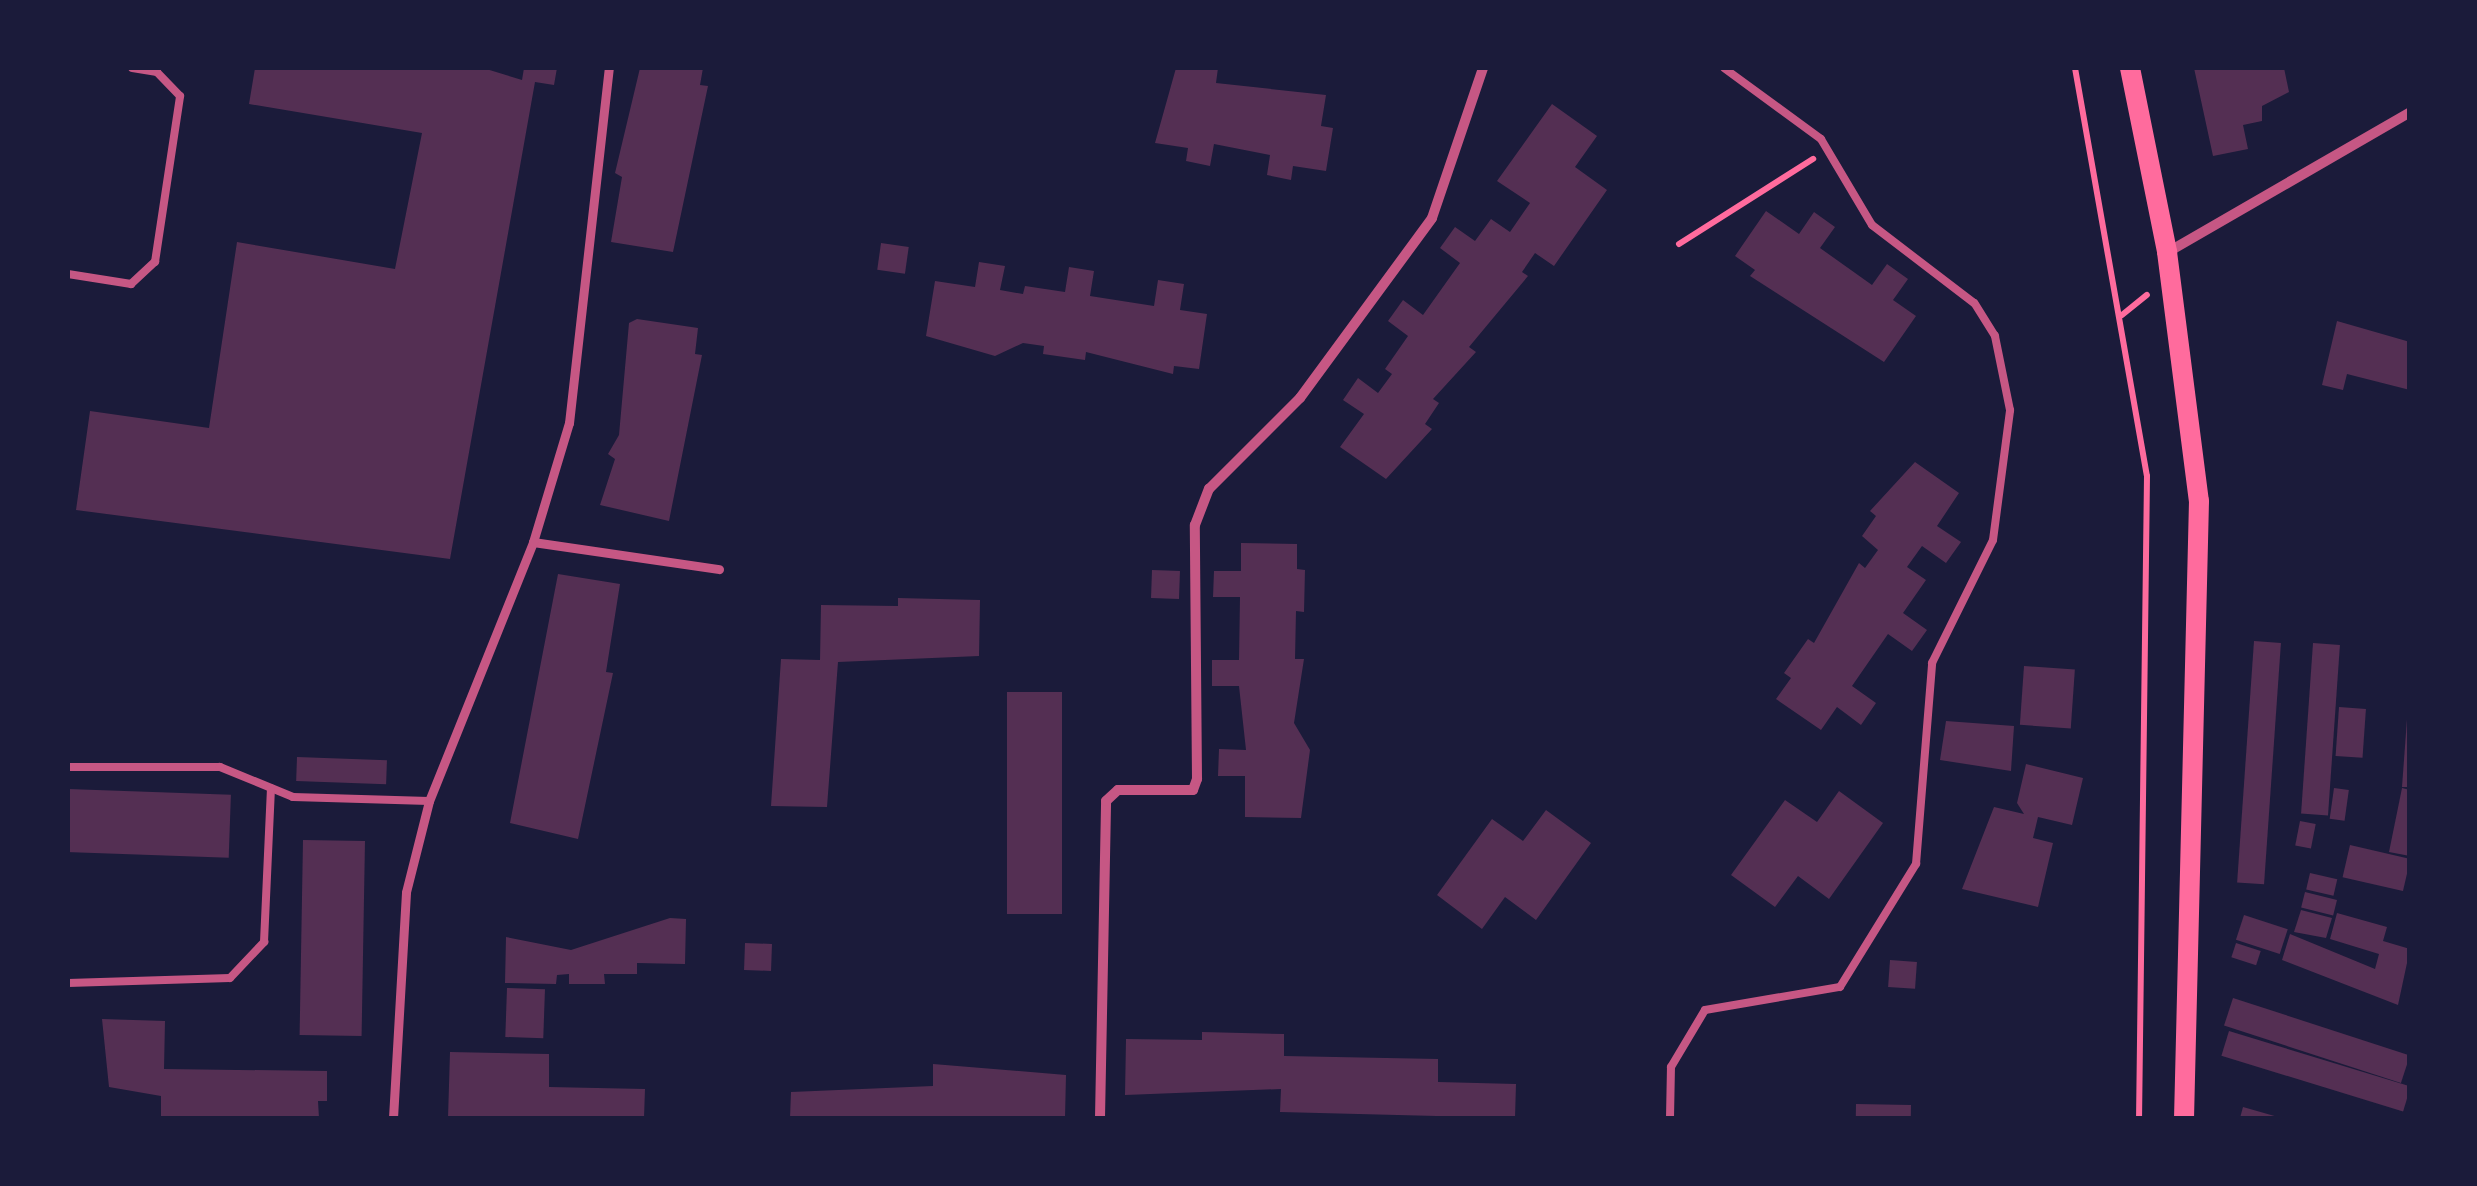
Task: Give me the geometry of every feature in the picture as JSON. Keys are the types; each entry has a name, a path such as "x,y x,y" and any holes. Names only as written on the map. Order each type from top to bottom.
{"main road":[{"path":"2130,68 2167,252 2199,501 2184,1118"}],"street":[{"path":"393,1118 398,947 429,801 533,542 587,323 609,68"},
{"path":"1100,1118 1106,800 1118,790 1192,790 1197,779 1195,525 1209,489 1300,398 1432,218 1484,68"},
{"path":"2167,252 2410,112"},
{"path":"533,542 719,570"}],"lane":[{"path":"68,274 130,284 155,262 180,96 158,72 132,68"},
{"path":"1670,1118 1672,1067 1705,1010 1840,986 1916,864 1932,663 1992,540 2010,410 1995,336 1974,302 1855,209 1826,145 1724,68"},
{"path":"68,767 220,768 293,797 429,801"},
{"path":"68,983 230,978 264,942 271,788"}],"path":[{"path":"2076,68 2147,476 2138,1118"},
{"path":"1679,244 1826,145"}],"building":[{"path":"255,68 483,68 522,80 524,68 557,68 554,85 535,82 450,559 76,510 90,411 209,428 237,242 395,269 422,133 249,104"},
{"path":"640,68 703,68 700,85 708,86 673,252 611,242 622,177 615,173"},
{"path":"1176,68 1218,68 1216,83 1326,95 1321,126 1333,128 1326,171 1293,166 1291,180 1267,175 1270,155 1214,144 1210,166 1186,161 1188,148 1155,143"},
{"path":"2194,68 2284,68 2289,92 2262,106 2262,121 2243,125 2248,149 2213,156"},
{"path":"1552,104 1597,136 1575,167 1607,190 1554,266 1535,253 1522,272 1528,276 1469,347 1476,352 1433,399 1439,403 1425,424 1432,429 1386,479 1340,447 1364,414 1343,400 1358,378 1378,393 1392,374 1385,369 1408,336 1388,321 1403,300 1423,315 1460,263 1440,248 1455,227 1475,241 1491,219 1510,232 1530,203 1497,181"},
{"path":"1766,211 1799,234 1814,212 1835,227 1820,248 1872,285 1887,264 1908,279 1893,300 1916,316 1884,362 1750,276 1755,270 1735,256"},
{"path":"881,243 909,247 905,274 877,270"},
{"path":"979,262 1005,266 1000,290 1023,294 1025,286 1065,292 1069,267 1094,271 1090,296 1154,306 1158,280 1184,284 1180,310 1207,314 1199,369 1174,366 1173,374 1086,352 1085,360 1043,354 1044,346 1023,343 995,356 926,336 935,281 975,287"},
{"path":"637,319 698,328 695,354 702,355 669,521 600,505 615,459 608,454 619,435 629,323"},
{"path":"2337,321 2410,342 2410,390 2347,374 2343,390 2322,385"},
{"path":"1915,462 1959,493 1937,526 1961,542 1946,563 1922,546 1907,567 1926,580 1903,613 1927,630 1912,651 1888,634 1852,686 1876,703 1861,725 1837,707 1821,730 1776,699 1791,678 1784,673 1808,639 1814,643 1859,563 1865,568 1878,550 1862,536 1876,516 1870,511"},
{"path":"1241,543 1297,544 1297,569 1305,570 1304,612 1296,611 1295,659 1304,659 1294,723 1310,750 1301,818 1245,817 1245,776 1218,776 1219,749 1246,750 1239,686 1212,686 1212,660 1239,660 1240,597 1213,597 1214,571 1241,571"},
{"path":"1152,570 1180,571 1179,599 1151,598"},
{"path":"558,574 620,584 606,672 613,673 578,839 510,823"},
{"path":"898,598 980,600 979,656 838,662 827,807 771,806 781,659 820,660 821,605 898,606"},
{"path":"2254,641 2281,643 2264,884 2237,882"},
{"path":"2313,643 2340,645 2328,815 2301,814"},
{"path":"2024,666 2075,670 2071,728 2020,725"},
{"path":"1007,692 1062,692 1062,914 1007,914"},
{"path":"2339,707 2366,709 2363,758 2336,756"},
{"path":"2407,719 2410,787 2402,787"},
{"path":"1946,721 2014,726 2011,771 1940,760"},
{"path":"297,757 387,760 386,784 296,781"},
{"path":"2026,764 2083,778 2072,825 2038,817 2033,838 2053,843 2038,907 1962,889 1994,807 2024,814 2017,803"},
{"path":"2334,788 2349,790 2345,821 2330,819"},
{"path":"2402,788 2410,790 2410,856 2389,852"},
{"path":"68,789 231,795 229,858 68,852"},
{"path":"1839,791 1883,823 1829,899 1798,876 1775,907 1731,875 1785,800 1817,822"},
{"path":"1546,810 1591,843 1536,920 1505,897 1482,929 1437,895 1492,819 1523,841"},
{"path":"2300,821 2316,824 2311,849 2295,846"},
{"path":"303,840 365,841 362,1036 300,1035"},
{"path":"2350,845 2410,859 2403,891 2343,877"},
{"path":"2310,873 2337,879 2333,896 2306,890"},
{"path":"2305,892 2337,900 2333,916 2301,908"},
{"path":"2301,910 2332,918 2326,938 2294,932"},
{"path":"2337,913 2387,927 2383,941 2410,949 2398,1005 2282,960 2290,934 2375,969 2379,954 2330,939"},
{"path":"2244,915 2288,929 2280,954 2236,940"},
{"path":"670,918 686,919 685,964 637,963 637,974 604,974 605,984 569,984 569,974 557,975 556,984 505,983 506,937 571,950"},
{"path":"745,943 772,944 771,971 744,970"},
{"path":"2236,943 2261,951 2256,965 2231,957"},
{"path":"1890,960 1917,962 1915,989 1888,987"},
{"path":"507,988 545,989 543,1038 505,1037"},
{"path":"2233,998 2410,1055 2401,1083 2224,1026"},
{"path":"102,1019 165,1021 164,1069 327,1071 327,1101 318,1101 319,1118 161,1118 161,1096 109,1087"},
{"path":"2229,1031 2410,1086 2403,1111 2221,1056"},
{"path":"1202,1032 1284,1034 1284,1056 1438,1059 1438,1082 1516,1084 1515,1118 1280,1112 1281,1089 1125,1095 1126,1039 1202,1040"},
{"path":"450,1052 549,1054 549,1087 645,1089 644,1118 448,1118"},
{"path":"933,1064 1066,1075 1065,1118 790,1118 791,1092 933,1086"},
{"path":"1856,1104 1911,1105 1911,1118 1856,1118"},
{"path":"2243,1107 2278,1117 2278,1118 2240,1118"}]}
